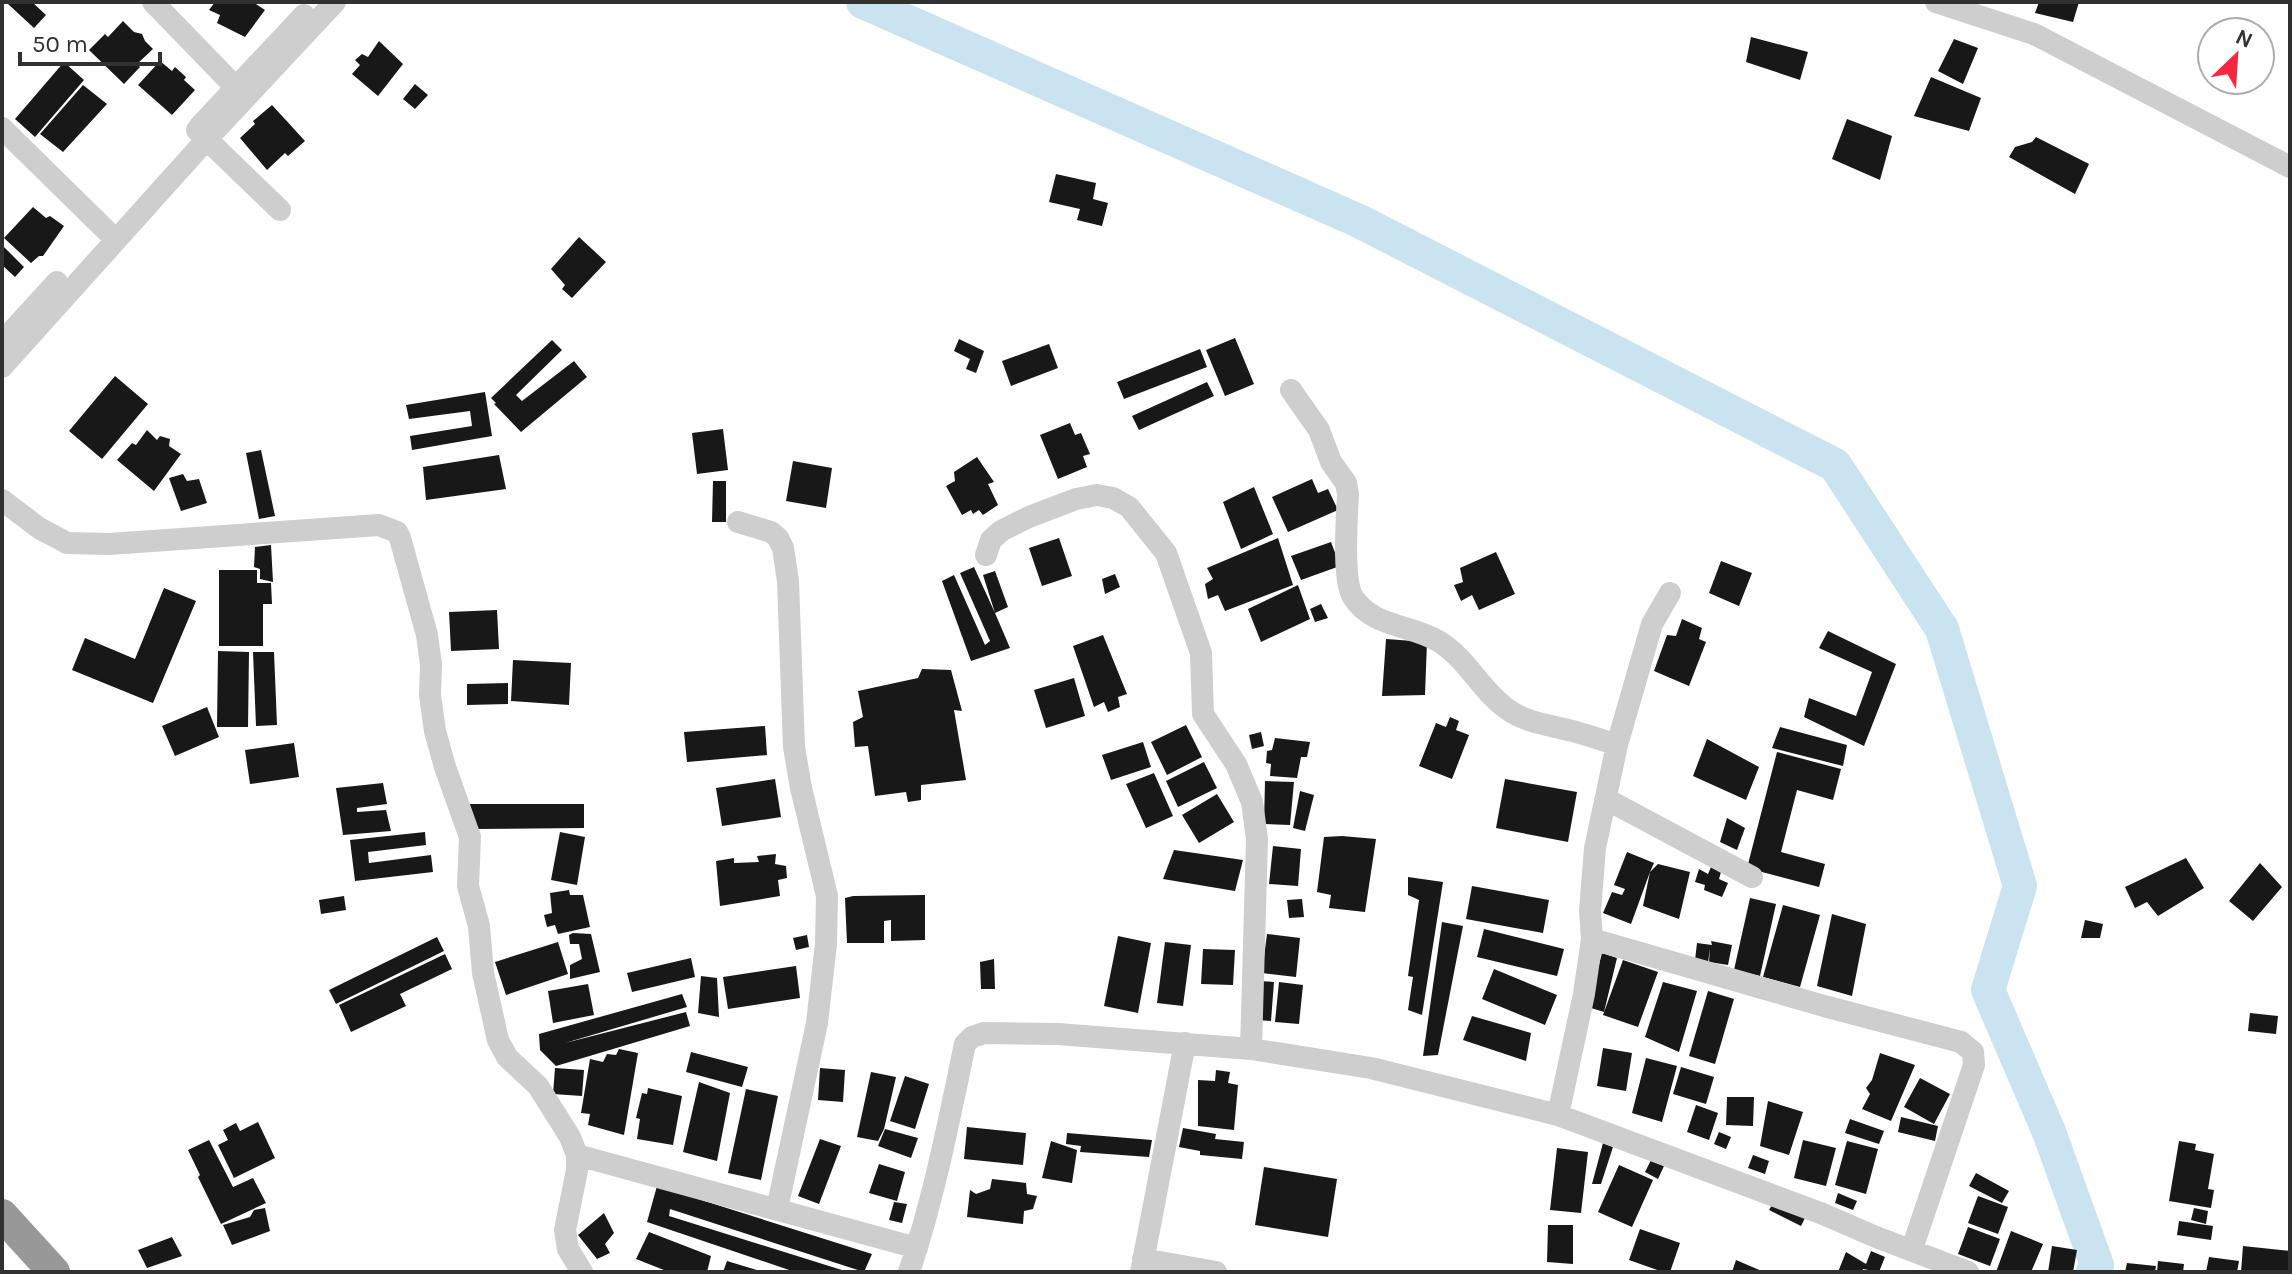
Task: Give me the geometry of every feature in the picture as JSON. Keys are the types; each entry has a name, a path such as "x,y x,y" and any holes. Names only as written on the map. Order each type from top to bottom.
{"highway":[{"path":"2,1215 54,1272"}],"street":[{"path":"153,2 241,93"},
{"path":"241,93 316,2"},
{"path":"2,342 111,234 241,93 335,2"},
{"path":"1936,2 2034,34 2290,167"},
{"path":"2,128 111,234"},
{"path":"202,134 280,210"},
{"path":"2,367 111,234"},
{"path":"1291,390 1319,430 1331,462 1346,483 1347,571 1353,597 1366,611 1384,622 1429,636 1448,647 1491,696 1518,716 1617,745"},
{"path":"986,555 991,540 1001,531 1076,499 1097,495 1113,498 1129,507 1166,553 1201,653 1203,714 1236,764 1252,802 1257,839 1251,1049"},
{"path":"2,500 39,528 67,543 109,544 379,525 397,532 427,635 435,731 470,837 468,886 479,926 483,973 498,1040 507,1057 538,1086 570,1137 577,1155 565,1230 568,1249 582,1272"},
{"path":"738,522 771,532 783,548 788,581 794,747 827,896 826,944 817,1023 777,1209"},
{"path":"1558,1115 1584,994 1592,939 1590,911 1595,848 1617,745 1652,624 1670,593"},
{"path":"1606,799 1752,877"},
{"path":"1592,939 1961,1042 1973,1052 1974,1065 1912,1249"},
{"path":"909,1272 965,1044 972,1037 984,1033 1058,1034 1185,1043 1251,1049 1371,1068 1558,1115 1968,1272"},
{"path":"1185,1043 1142,1266 1216,1272"},
{"path":"577,1155 917,1248"}],"building":[{"path":"32,2 46,15 34,28 8,4"},
{"path":"215,2 253,2 265,10 245,37 217,23 220,15 209,10"},
{"path":"2039,2 2079,2 2073,22 2035,13"},
{"path":"123,21 134,32 142,34 153,49 137,64 140,67 124,84 89,50 105,34 108,37"},
{"path":"1751,37 1808,52 1800,80 1746,62"},
{"path":"1954,39 1978,48 1963,84 1938,71"},
{"path":"379,41 403,64 378,96 352,74 360,65 355,60 362,54 368,57"},
{"path":"160,61 172,71 175,67 195,90 172,115 138,85"},
{"path":"64,62 84,80 35,137 15,119"},
{"path":"1931,77 1981,98 1969,131 1914,116"},
{"path":"415,84 428,95 415,109 403,99"},
{"path":"83,85 107,104 63,152 40,134"},
{"path":"272,105 305,141 288,156 285,153 267,170 240,138 255,124 253,121"},
{"path":"1847,119 1892,136 1880,180 1832,159"},
{"path":"2036,137 2089,164 2075,194 2009,157 2015,147 2032,142"},
{"path":"1056,174 1096,183 1093,199 1108,203 1102,226 1077,220 1080,209 1049,202"},
{"path":"33,207 46,218 50,216 64,226 43,256 31,263 4,238"},
{"path":"579,237 606,262 572,298 562,289 565,285 551,269"},
{"path":"2,245 24,267 15,277 2,265"},
{"path":"1235,338 1254,384 1225,396 1206,350"},
{"path":"959,339 984,351 976,373 966,369 970,359 954,351"},
{"path":"552,340 562,350 516,395 522,401 574,361 587,377 521,432 491,398"},
{"path":"1049,344 1058,368 1011,386 1002,361"},
{"path":"1200,349 1207,367 1124,399 1117,382"},
{"path":"115,376 148,404 102,459 69,431"},
{"path":"1207,382 1214,396 1139,430 1132,416"},
{"path":"485,392 492,436 412,450 410,436 472,426 470,411 409,419 406,405"},
{"path":"1070,423 1075,435 1081,433 1090,454 1083,456 1087,467 1058,479 1040,435"},
{"path":"723,429 728,470 697,474 692,433"},
{"path":"147,430 157,440 160,436 170,439 169,446 181,454 154,491 117,460 132,443 136,445"},
{"path":"261,450 275,516 259,519 246,453"},
{"path":"499,455 506,489 426,500 423,467"},
{"path":"977,457 994,482 988,484 998,505 983,515 979,510 973,514 971,510 962,515 946,486 955,481 954,472"},
{"path":"793,461 832,468 826,508 786,501"},
{"path":"183,474 187,481 199,479 207,503 181,511 169,478"},
{"path":"1312,479 1318,493 1328,489 1338,510 1288,532 1272,497"},
{"path":"713,481 726,481 726,522 712,522"},
{"path":"1254,487 1273,534 1241,549 1223,502"},
{"path":"1059,538 1072,576 1042,586 1029,548"},
{"path":"1278,538 1293,585 1225,611 1218,595 1208,599 1205,584 1213,579 1207,568"},
{"path":"1331,542 1340,566 1301,580 1291,556"},
{"path":"271,545 273,582 260,579 260,569 254,567 255,547"},
{"path":"1496,552 1515,594 1479,610 1472,595 1461,601 1454,585 1463,582 1460,568"},
{"path":"1721,561 1752,573 1739,606 1709,593"},
{"path":"974,567 1010,648 971,661 942,581 954,575 985,645 990,641 960,573"},
{"path":"219,570 257,570 257,583 271,583 272,604 263,604 263,646 219,646"},
{"path":"995,571 1008,607 995,613 983,575"},
{"path":"1115,574 1120,587 1105,594 1102,579"},
{"path":"1298,585 1310,619 1261,642 1248,609"},
{"path":"164,588 196,601 153,703 72,670 85,638 135,659"},
{"path":"1321,604 1328,618 1315,622 1310,609"},
{"path":"497,610 499,649 451,651 449,612"},
{"path":"1682,619 1702,628 1699,639 1706,642 1689,686 1654,671 1667,635 1676,636"},
{"path":"1828,631 1896,664 1864,746 1804,717 1809,698 1856,716 1872,672 1819,648"},
{"path":"1103,635 1127,694 1118,697 1120,707 1108,712 1104,702 1094,707 1073,646"},
{"path":"1386,639 1427,642 1425,695 1382,696"},
{"path":"218,651 249,652 248,727 217,727"},
{"path":"253,652 274,652 277,725 256,726"},
{"path":"513,660 571,663 569,705 511,701"},
{"path":"922,669 951,670 962,711 954,710 966,780 921,785 921,800 908,802 906,792 875,796 868,746 855,747 853,722 863,717 858,691 918,678"},
{"path":"1074,678 1085,716 1046,728 1034,690"},
{"path":"508,683 508,704 467,705 467,684"},
{"path":"207,707 219,737 175,756 162,726"},
{"path":"1450,717 1459,721 1456,730 1469,735 1452,779 1419,766 1436,723 1446,727"},
{"path":"1186,725 1202,757 1167,775 1151,742"},
{"path":"765,726 767,755 687,762 684,732"},
{"path":"1780,727 1847,745 1843,766 1772,748"},
{"path":"1261,732 1264,746 1252,749 1249,735"},
{"path":"1275,738 1310,742 1307,757 1301,757 1297,778 1270,776 1271,764 1266,763 1267,751 1272,750"},
{"path":"1707,739 1759,767 1746,800 1693,776"},
{"path":"1143,742 1151,767 1111,780 1102,755"},
{"path":"294,743 299,777 250,784 245,750"},
{"path":"1777,752 1841,769 1833,800 1797,790 1781,852 1825,864 1819,887 1747,868"},
{"path":"1204,762 1217,788 1178,807 1166,781"},
{"path":"1154,773 1173,816 1146,828 1126,784"},
{"path":"775,779 781,817 722,826 716,788"},
{"path":"1505,779 1577,792 1568,842 1496,828"},
{"path":"1265,781 1294,782 1290,825 1264,824"},
{"path":"383,783 387,804 357,808 357,812 386,810 391,831 343,835 336,788"},
{"path":"1300,791 1314,795 1305,831 1293,828"},
{"path":"1217,794 1234,822 1199,843 1182,815"},
{"path":"469,804 584,804 584,828 469,829"},
{"path":"1727,818 1745,828 1737,850 1720,842"},
{"path":"425,832 426,845 368,852 369,863 431,855 433,872 355,881 350,840"},
{"path":"560,832 585,837 577,885 551,880"},
{"path":"1324,837 1376,839 1365,912 1329,908 1331,895 1317,892"},
{"path":"1273,846 1301,849 1298,886 1269,884"},
{"path":"1174,850 1243,860 1235,891 1163,879"},
{"path":"1627,852 1654,863 1631,924 1603,913 1612,892 1622,895 1625,889 1614,885"},
{"path":"776,854 775,864 786,866 787,878 778,880 780,896 720,906 716,861 734,858 734,863 759,862 757,856"},
{"path":"2186,858 2204,888 2158,916 2147,902 2135,908 2125,887"},
{"path":"2260,863 2282,887 2253,921 2229,901"},
{"path":"1658,864 1690,872 1679,919 1643,906 1650,872"},
{"path":"1711,867 1721,872 1719,879 1728,883 1722,897 1704,890 1705,885 1695,882 1699,869 1708,874"},
{"path":"1408,877 1443,882 1422,1015 1408,1010 1413,977 1408,976 1419,900 1408,895"},
{"path":"1472,886 1549,900 1543,933 1466,919"},
{"path":"569,890 570,895 583,895 590,927 558,934 555,925 547,927 544,915 552,913 550,893"},
{"path":"925,895 925,940 891,941 891,920 884,921 884,943 847,943 845,898"},
{"path":"344,896 346,910 321,914 319,900"},
{"path":"1750,898 1776,904 1760,976 1734,970"},
{"path":"1302,899 1304,917 1289,918 1287,900"},
{"path":"1783,905 1820,915 1800,987 1763,977"},
{"path":"1832,914 1866,924 1852,996 1817,986"},
{"path":"2085,920 2103,924 2100,938 2081,938"},
{"path":"1442,922 1463,926 1438,1055 1423,1056"},
{"path":"1484,929 1564,949 1557,976 1477,957"},
{"path":"591,934 600,972 570,979 570,965 582,959 579,944 570,944 569,935"},
{"path":"1267,934 1300,938 1296,977 1262,973"},
{"path":"807,935 809,947 796,950 793,938"},
{"path":"1118,936 1151,943 1138,1013 1104,1006"},
{"path":"437,937 444,951 336,1004 329,990"},
{"path":"1711,941 1732,945 1728,965 1709,962 1710,948 1708,963 1695,960 1697,943 1712,945"},
{"path":"558,942 568,974 506,995 495,962"},
{"path":"1165,942 1191,945 1183,1006 1157,1003"},
{"path":"1203,949 1235,950 1233,985 1201,984"},
{"path":"1602,953 1617,958 1604,1012 1588,1007"},
{"path":"445,954 452,969 400,994 406,1006 351,1032 339,1005"},
{"path":"691,958 695,977 632,992 627,973"},
{"path":"994,959 995,989 981,989 980,962"},
{"path":"1623,960 1658,972 1638,1027 1603,1015"},
{"path":"796,966 800,998 728,1009 723,977"},
{"path":"1494,969 1557,995 1545,1025 1482,999"},
{"path":"701,976 717,978 719,1017 698,1013"},
{"path":"1259,981 1274,982 1271,1021 1256,1020"},
{"path":"1279,982 1303,985 1299,1024 1275,1022"},
{"path":"1663,982 1697,991 1679,1052 1645,1037"},
{"path":"588,984 594,1015 553,1023 548,991"},
{"path":"1708,991 1734,999 1715,1064 1689,1056"},
{"path":"682,994 687,1007 565,1043 686,1012 690,1026 556,1066 540,1050 539,1034"},
{"path":"2250,1013 2278,1016 2276,1034 2248,1031"},
{"path":"1472,1016 1531,1033 1526,1061 1463,1040"},
{"path":"1603,1048 1632,1053 1626,1091 1597,1086"},
{"path":"619,1049 638,1053 624,1135 588,1125 590,1114 581,1113 590,1059 603,1062 607,1054 616,1055"},
{"path":"691,1052 748,1067 742,1087 686,1072"},
{"path":"1880,1053 1915,1065 1891,1121 1862,1109 1870,1094 1866,1088 1872,1080"},
{"path":"1646,1058 1677,1066 1662,1122 1632,1113"},
{"path":"1681,1067 1714,1077 1706,1104 1673,1094"},
{"path":"555,1068 584,1070 582,1096 553,1094"},
{"path":"820,1068 845,1070 843,1102 818,1100"},
{"path":"1216,1070 1230,1072 1228,1083 1238,1085 1234,1130 1198,1126 1198,1080 1215,1081"},
{"path":"871,1072 896,1077 884,1129 878,1141 857,1137"},
{"path":"905,1076 929,1084 915,1129 890,1121"},
{"path":"1920,1078 1950,1094 1934,1124 1904,1107"},
{"path":"699,1082 730,1093 717,1161 683,1152"},
{"path":"648,1088 682,1096 673,1145 637,1139 640,1119 636,1118 642,1093 647,1094"},
{"path":"746,1089 778,1096 761,1180 728,1173"},
{"path":"1727,1097 1754,1097 1753,1126 1726,1125"},
{"path":"1768,1101 1803,1112 1789,1155 1760,1146"},
{"path":"1696,1105 1718,1113 1709,1140 1687,1132"},
{"path":"1901,1117 1938,1126 1935,1141 1898,1132"},
{"path":"1850,1119 1884,1131 1879,1144 1845,1133"},
{"path":"258,1122 275,1158 234,1178 218,1145 228,1140 223,1130 236,1123 240,1131"},
{"path":"967,1127 1026,1133 1023,1165 964,1159"},
{"path":"1183,1128 1216,1134 1215,1139 1244,1142 1242,1159 1200,1155 1200,1151 1179,1147"},
{"path":"885,1129 918,1138 911,1158 878,1146"},
{"path":"1719,1132 1731,1137 1726,1149 1714,1144"},
{"path":"1067,1133 1152,1140 1149,1157 1080,1152 1081,1146 1066,1144"},
{"path":"820,1139 841,1146 819,1204 798,1196"},
{"path":"209,1140 233,1187 253,1178 266,1203 221,1224 188,1150"},
{"path":"1803,1140 1836,1148 1826,1186 1794,1178"},
{"path":"1051,1141 1077,1150 1072,1183 1042,1178"},
{"path":"1847,1141 1878,1149 1866,1194 1835,1185"},
{"path":"2179,1141 2196,1144 2195,1150 2214,1154 2208,1189 2214,1190 2211,1208 2169,1201"},
{"path":"1603,1143 1613,1147 1601,1184 1592,1184"},
{"path":"1557,1148 1588,1152 1581,1213 1550,1210"},
{"path":"1753,1155 1769,1161 1765,1174 1748,1168"},
{"path":"1651,1160 1664,1166 1658,1179 1645,1172"},
{"path":"879,1164 905,1172 897,1201 869,1193"},
{"path":"1619,1165 1653,1180 1632,1227 1598,1212"},
{"path":"1264,1167 1337,1179 1328,1237 1255,1225"},
{"path":"1976,1173 2009,1191 2002,1203 1969,1186"},
{"path":"992,1179 1026,1183 1027,1194 1037,1196 1033,1209 1024,1211 1023,1224 967,1217 970,1190 976,1194 990,1189"},
{"path":"657,1186 872,1254 864,1272 670,1209 669,1216 845,1271 795,1272 647,1222"},
{"path":"1838,1193 1857,1201 1853,1210 1835,1203"},
{"path":"1978,1196 2008,1207 1998,1234 1968,1223"},
{"path":"1775,1200 1806,1216 1801,1226 1769,1210"},
{"path":"894,1202 907,1204 902,1223 889,1220"},
{"path":"265,1208 270,1231 232,1245 223,1225 250,1217 254,1210"},
{"path":"2194,1208 2208,1211 2206,1224 2191,1220"},
{"path":"604,1213 614,1233 605,1244 610,1253 597,1259 578,1235"},
{"path":"2179,1221 2213,1226 2211,1240 2177,1235"},
{"path":"1548,1225 1573,1225 1573,1264 1547,1262"},
{"path":"1968,1227 2000,1239 1990,1266 1958,1254"},
{"path":"1640,1229 1680,1243 1670,1272 1629,1260"},
{"path":"2011,1231 2043,1244 2031,1272 1996,1272"},
{"path":"649,1232 711,1256 707,1272 669,1272 636,1259"},
{"path":"172,1237 182,1256 147,1268 138,1250"},
{"path":"2052,1246 2077,1250 2073,1272 2048,1272"},
{"path":"2243,1246 2290,1251 2290,1272 2241,1272"},
{"path":"1871,1251 1885,1257 1879,1272 1863,1269 1862,1272 1838,1272 1846,1252 1866,1264"},
{"path":"2209,1257 2239,1261 2237,1272 2206,1272"},
{"path":"1736,1260 1764,1272 1732,1272"},
{"path":"727,1261 760,1271 723,1272"},
{"path":"2158,1261 2184,1264 2183,1272 2157,1272"},
{"path":"2127,1263 2156,1266 2155,1272 2125,1272"}],"waterway":[{"path":"863,2 1359,221 1835,465 1942,629 2020,886 1988,990 2049,1132 2097,1265 2093,1272"}]}
